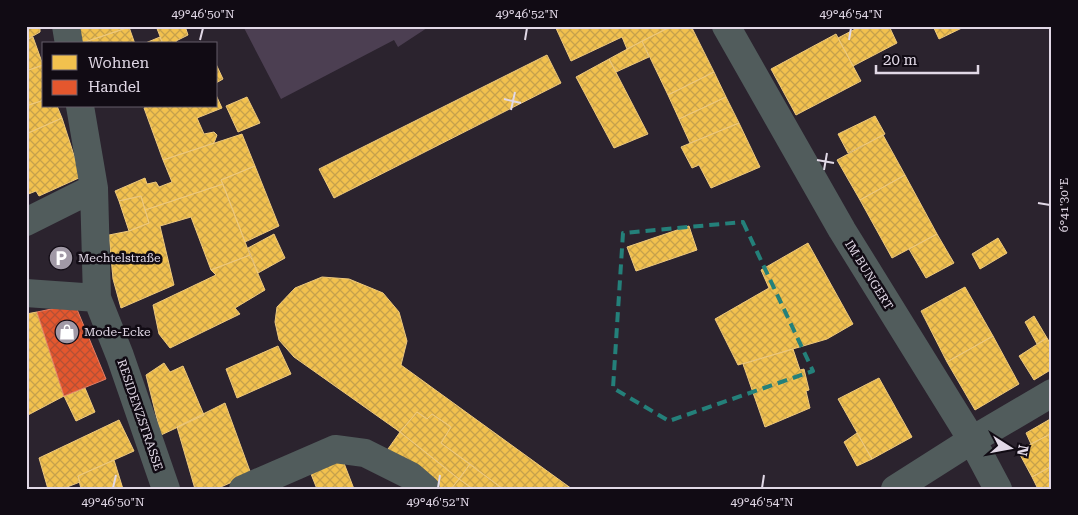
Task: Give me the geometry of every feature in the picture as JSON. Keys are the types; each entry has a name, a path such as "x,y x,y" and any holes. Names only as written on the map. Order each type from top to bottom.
{"street":[{"path":"66,26 69,42"},
{"name":"IM BUNGERT","path":"726,26 842,230 972,440 998,489"},
{"name":"RESIDENZSTRASSE","path":"80,108 94,188 97,298 120,356 166,489"},
{"path":"26,222 94,188"},
{"path":"26,293 97,298"},
{"path":"895,489 972,440 1052,393"},
{"path":"243,489 335,449 366,453 411,476 426,489"}],"highlighted area":[{"path":"743,222 813,371 669,421 613,388 623,233"}],"shaded area":[{"path":"243,26 430,26 398,47 394,40 281,99"}],"building: Wohnen":[{"path":"26,26 40,26 40,32 26,40"},
{"path":"79,26 133,26 85,42 82,42"},
{"path":"156,26 185,26 188,35 176,42 162,42"},
{"path":"555,26 672,26 627,49 622,37 571,61"},
{"path":"672,26 691,26 714,72 668,95 642,41"},
{"path":"861,26 889,26 897,43 853,66 838,38"},
{"path":"933,26 966,26 939,39"},
{"path":"129,27 134,42 85,42"},
{"path":"836,34 861,81 796,115 771,69"},
{"path":"33,37 42,65 26,71 26,40"},
{"path":"160,37 162,42 148,42"},
{"path":"642,41 649,57 616,72 609,59"},
{"path":"547,55 561,83 334,198 319,169"},
{"path":"609,59 648,134 614,148 576,77"},
{"path":"42,65 42,101 26,106 26,71"},
{"path":"218,68 223,79 218,82"},
{"path":"714,72 726,97 679,119 668,95"},
{"path":"247,97 260,123 238,132 226,106"},
{"path":"726,97 739,123 690,143 679,119"},
{"path":"218,99 222,108 197,118 204,134 214,132 217,135 214,143 163,160 144,108 218,108"},
{"path":"42,101 42,108 58,108 62,118 26,134 26,106"},
{"path":"875,116 885,134 848,153 838,134"},
{"path":"62,118 81,177 39,196 36,191 26,195 26,134"},
{"path":"739,123 760,167 711,188 699,165 692,168 681,147"},
{"path":"242,134 255,166 221,180 223,184 145,210 141,196 119,201 115,191 145,178 147,184 156,182 159,187 172,182 163,160"},
{"path":"883,135 905,175 860,200 837,160"},
{"path":"255,166 279,226 245,242 221,180"},
{"path":"905,175 937,234 892,258 860,200"},
{"path":"223,184 250,255 211,270 191,217 160,226 174,285 121,308 113,279 109,235 129,231 149,223 145,210"},
{"path":"141,196 149,223 129,231 119,201"},
{"path":"689,226 697,250 636,271 627,247"},
{"path":"274,234 285,258 258,273 248,248"},
{"path":"937,234 954,263 926,278 909,249"},
{"path":"998,238 1007,253 980,269 972,254"},
{"path":"808,243 853,324 827,339 738,365 715,319 769,288 761,270"},
{"path":"250,255 265,290 235,308 240,314 170,348 159,334 153,305 216,275 211,270"},
{"path":"322,277 349,279 383,293 399,312 407,341 401,365 572,489 503,489 441,443 451,427 432,414 427,419 417,412 400,432 294,357 279,340 275,322 277,307 295,288"},
{"path":"965,287 993,336 947,362 921,311"},
{"path":"37,312 64,396 28,415 26,411 26,314"},
{"path":"1034,316 1047,338 1037,344 1025,322"},
{"path":"993,336 1019,384 975,410 947,362"},
{"path":"1047,338 1052,346 1052,369 1034,380 1019,356"},
{"path":"278,346 291,374 237,398 226,369"},
{"path":"793,349 800,370 804,369 809,390 806,391 810,408 765,427 743,364"},
{"path":"164,363 170,372 183,366 204,415 161,435 146,375"},
{"path":"879,378 912,437 872,459 838,399"},
{"path":"85,388 95,412 76,421 64,396"},
{"path":"225,403 251,474 216,489 195,489 177,427"},
{"path":"417,412 427,419 432,414 451,427 441,443 470,464 459,479 400,432"},
{"path":"1052,418 1052,433 1031,444 1026,433"},
{"path":"119,420 134,451 78,476 80,482 62,489 48,489 39,458"},
{"path":"400,432 459,479 451,489 442,489 388,449"},
{"path":"857,433 872,459 857,466 844,442"},
{"path":"1052,433 1052,466 1032,477 1018,451"},
{"path":"342,458 354,489 317,489 309,469"},
{"path":"114,460 123,489 81,489 78,476"},
{"path":"470,464 503,489 473,489 459,479"},
{"path":"1052,466 1052,489 1038,489 1032,477"},
{"path":"459,479 473,489 451,489"}],"building: Handel":[{"path":"61,307 76,307 106,379 64,396 37,312"}],"place":[{"name":"Mechtelstraße","path":"61,258"},
{"name":"Mode-Ecke","path":"67,332"}]}
